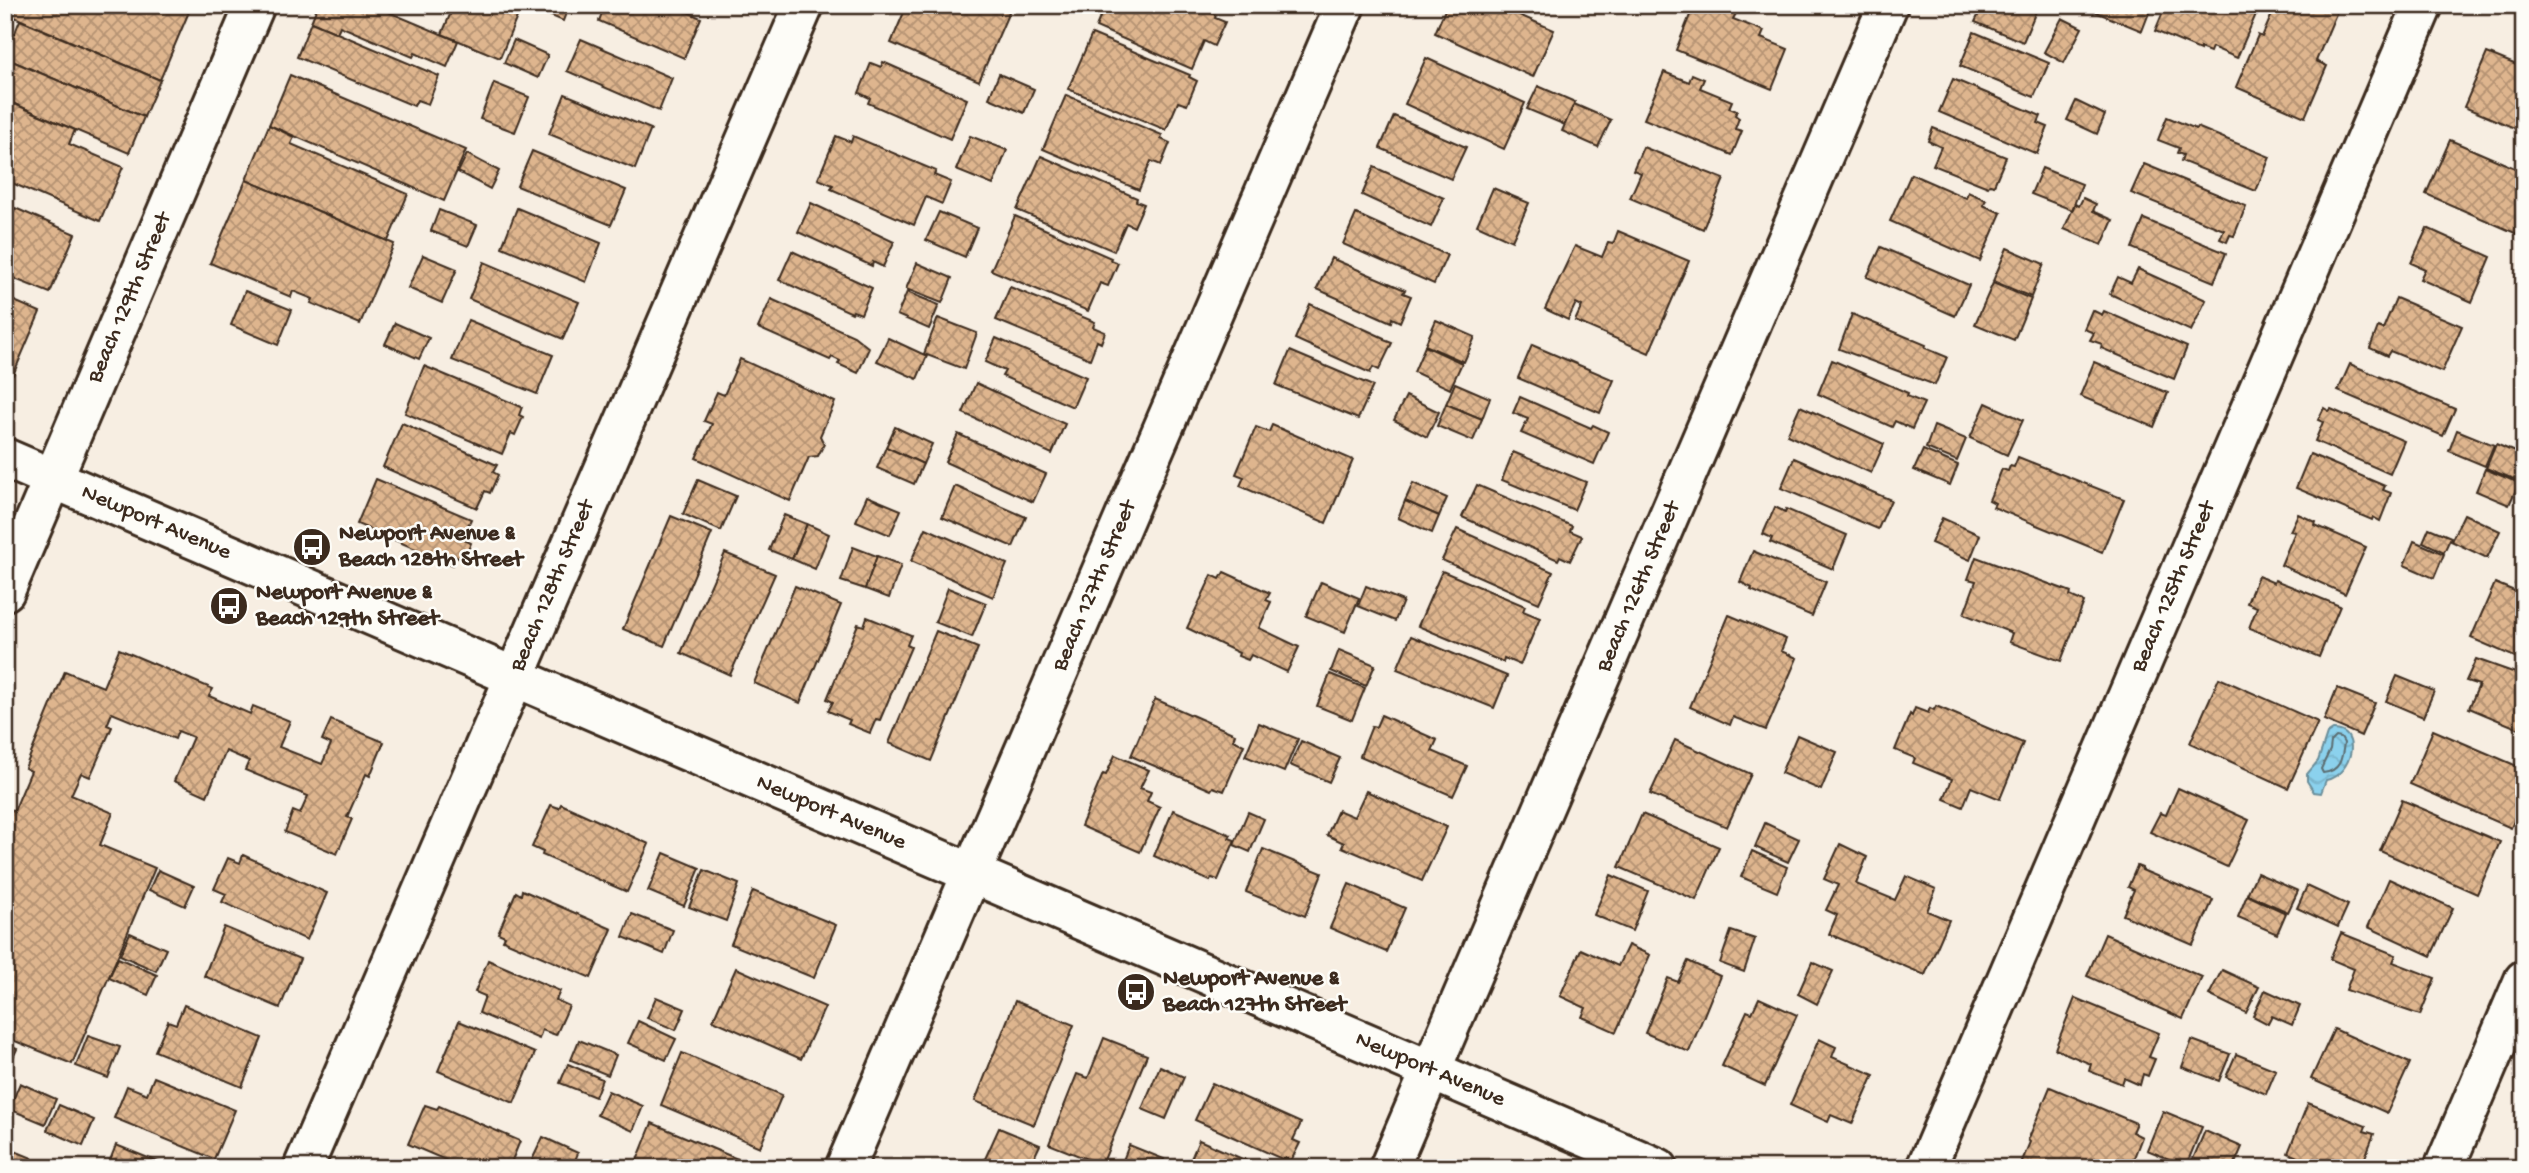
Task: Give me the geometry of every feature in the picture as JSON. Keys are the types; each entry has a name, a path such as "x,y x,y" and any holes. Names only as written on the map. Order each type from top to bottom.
{"street":[{"name":"Beach 129th Street","path":"5,591 255,5"},
{"name":"Beach 128th Street","path":"303,1168 804,5"},
{"name":"Beach 127th Street","path":"845,1168 1345,5"},
{"name":"Beach 126th Street","path":"1389,1168 1888,5"},
{"name":"Beach 125th Street","path":"1926,1168 2423,5"},
{"name":"Newport Avenue","path":"5,458 1658,1168"},
{"path":"2444,1168 2524,980"}],"water":[{"path":"2333,730 2348,737 2351,744 2348,761 2343,770 2326,780 2321,793 2314,792 2307,781 2307,774 2318,761 2327,734"}],"building":[{"path":"5,5 191,7 160,80 5,13"},
{"path":"318,5 372,5 458,41 447,67 415,53 413,57 340,26 337,33 311,22"},
{"path":"454,5 522,5 500,58 442,34"},
{"path":"569,5 563,21 530,7"},
{"path":"605,5 672,5 701,18 684,58 599,21"},
{"path":"907,5 1012,5 979,81 891,43"},
{"path":"1105,5 1193,5 1225,22 1214,46 1204,41 1192,69 1096,27"},
{"path":"1447,5 1496,5 1554,30 1533,77 1435,33"},
{"path":"1694,5 1727,5 1738,10 1733,19 1764,31 1761,38 1788,49 1772,89 1676,50"},
{"path":"1983,5 2029,5 2037,9 2023,42 1975,22"},
{"path":"2095,5 2152,5 2142,31 2093,11"},
{"path":"2166,5 2260,5 2237,58 2212,47 2210,52 2200,50 2155,31"},
{"path":"2276,5 2329,5 2338,9 2316,61 2327,66 2305,117 2236,87 2258,35 2262,37"},
{"path":"2062,18 2082,28 2064,63 2044,52"},
{"path":"20,20 160,80 144,117 5,58"},
{"path":"311,22 439,76 428,104 417,100 414,106 297,57"},
{"path":"1974,32 2049,63 2034,97 1960,66"},
{"path":"1092,34 1190,75 1189,77 1197,81 1187,105 1178,102 1166,130 1068,89"},
{"path":"581,39 672,78 659,111 567,71"},
{"path":"514,40 548,55 538,78 504,63"},
{"path":"2487,53 2524,68 2524,132 2464,107"},
{"path":"5,58 144,117 129,153 5,100"},
{"path":"1426,58 1525,103 1504,149 1405,104"},
{"path":"883,62 967,99 950,139 868,103 870,98 859,93 871,63 881,67"},
{"path":"1664,72 1689,82 1692,74 1704,79 1700,88 1732,101 1729,108 1737,111 1735,115 1739,118 1735,129 1742,131 1732,155 1644,119"},
{"path":"999,74 1034,89 1024,113 989,98"},
{"path":"290,75 466,150 444,201 269,125"},
{"path":"1953,79 2041,116 2038,123 2048,127 2037,154 1939,112"},
{"path":"494,83 529,97 515,132 480,119"},
{"path":"1538,86 1575,102 1565,125 1527,109"},
{"path":"565,94 651,129 635,169 549,134"},
{"path":"1066,95 1162,135 1161,139 1170,143 1161,165 1151,161 1139,190 1043,149"},
{"path":"5,100 75,130 69,144 123,167 100,221 5,180"},
{"path":"2076,101 2105,115 2097,134 2067,120"},
{"path":"1574,104 1611,120 1598,147 1562,131"},
{"path":"1394,116 1466,147 1451,179 1380,148"},
{"path":"2167,117 2270,157 2256,191 2181,161 2183,155 2177,153 2179,148 2158,140"},
{"path":"269,125 294,137 291,144 408,194 388,241 246,180"},
{"path":"1933,128 2006,157 1994,185 1990,184 1988,187 1933,165 1941,147 1928,141"},
{"path":"836,136 851,142 853,136 936,171 934,175 951,182 942,204 926,197 914,225 831,189 833,185 818,179"},
{"path":"970,136 1007,150 993,185 956,170"},
{"path":"2450,140 2524,172 2524,237 2426,194"},
{"path":"1643,147 1724,179 1703,229 1630,198 1641,173 1633,170"},
{"path":"532,151 626,190 611,225 517,186"},
{"path":"467,154 499,171 490,189 458,172"},
{"path":"1041,156 1137,198 1136,201 1144,204 1134,227 1126,223 1114,251 1017,210"},
{"path":"2144,164 2246,206 2234,236 2230,235 2227,242 2220,239 2224,230 2131,193"},
{"path":"1374,167 1444,198 1431,227 1362,195"},
{"path":"2042,168 2082,184 2072,210 2031,194"},
{"path":"1911,174 1966,198 1968,192 1986,200 1983,205 2001,213 1980,261 1890,221"},
{"path":"246,180 394,244 360,324 311,303 313,299 293,291 291,297 210,263"},
{"path":"1493,188 1529,203 1512,241 1477,225"},
{"path":"2083,198 2096,204 2093,211 2113,220 2102,245 2064,229 2075,204 2079,206"},
{"path":"811,203 894,242 883,267 873,262 872,266 798,232"},
{"path":"15,208 75,234 50,293 5,275 5,232"},
{"path":"517,208 601,243 586,282 502,247"},
{"path":"439,210 477,225 468,246 431,231"},
{"path":"939,212 977,228 965,257 926,240"},
{"path":"1356,214 1447,255 1434,284 1343,244"},
{"path":"1015,216 1118,263 1108,286 1100,283 1088,311 991,270"},
{"path":"2144,219 2226,253 2214,282 2132,248"},
{"path":"2427,228 2491,257 2472,302 2420,279 2425,269 2411,263"},
{"path":"1618,231 1689,261 1649,353 1575,321 1582,306 1576,303 1568,320 1545,309 1575,246 1602,257 1608,243 1613,244"},
{"path":"1881,247 1969,285 1955,316 1867,277"},
{"path":"2007,248 2044,264 2031,297 1993,281"},
{"path":"792,251 872,288 861,314 852,313 779,280"},
{"path":"423,255 457,269 442,303 408,288"},
{"path":"1331,258 1405,290 1403,293 1411,296 1400,322 1392,318 1391,322 1317,289"},
{"path":"484,262 579,302 563,339 469,299"},
{"path":"917,263 952,278 942,303 906,289"},
{"path":"2138,269 2206,300 2191,331 2110,294 2118,277 2131,283"},
{"path":"1993,283 2031,299 2014,340 1975,324"},
{"path":"1010,287 1095,322 1093,327 1105,332 1101,343 1097,341 1090,359 996,320"},
{"path":"245,291 292,310 278,345 231,325"},
{"path":"907,292 939,305 929,329 897,315"},
{"path":"5,297 40,312 13,375 5,372"},
{"path":"2396,298 2462,326 2442,372 2390,351 2387,356 2370,348 2378,327 2383,329"},
{"path":"771,299 854,336 869,348 858,373 838,364 840,361 832,357 830,360 758,328"},
{"path":"1310,304 1392,343 1379,370 1373,367 1370,373 1295,339"},
{"path":"2092,310 2102,315 2104,311 2187,347 2174,379 2101,348 2102,344 2090,340 2094,333 2084,329"},
{"path":"1852,314 1926,345 1925,348 1947,357 1935,385 1839,349"},
{"path":"938,318 977,333 964,369 924,354"},
{"path":"468,320 553,355 537,394 452,360"},
{"path":"1436,320 1475,337 1464,362 1425,345"},
{"path":"395,323 429,338 419,359 385,344"},
{"path":"888,338 927,356 917,379 877,361"},
{"path":"996,338 1086,377 1073,407 1002,376 1005,371 985,362"},
{"path":"1532,345 1614,380 1600,413 1518,378"},
{"path":"1425,346 1462,363 1450,389 1414,372"},
{"path":"1290,351 1373,386 1358,419 1276,385"},
{"path":"740,359 835,402 820,436 824,444 818,456 809,457 790,501 696,458 712,424 704,421 717,392 724,395"},
{"path":"1832,360 1908,393 1907,396 1924,403 1912,429 1895,421 1892,427 1818,394"},
{"path":"2094,362 2168,393 2154,427 2080,396"},
{"path":"2350,364 2455,409 2443,436 2338,391"},
{"path":"424,366 522,407 519,415 523,417 515,435 511,433 502,454 405,413"},
{"path":"976,383 1065,424 1052,454 963,413"},
{"path":"1455,383 1490,398 1482,419 1446,404"},
{"path":"1406,396 1439,412 1427,437 1394,420"},
{"path":"1520,397 1591,428 1593,425 1608,432 1594,464 1521,433 1528,419 1513,413"},
{"path":"1986,403 2023,420 2007,455 1970,438"},
{"path":"1446,404 1482,419 1473,441 1437,426"},
{"path":"1800,406 1884,444 1871,473 1787,435"},
{"path":"2324,408 2404,441 2390,474 2315,441 2323,422 2318,420"},
{"path":"402,423 497,465 493,472 498,475 490,493 485,491 477,508 383,467"},
{"path":"1272,425 1353,460 1326,523 1240,486 1244,477 1236,474 1256,427 1269,432"},
{"path":"1934,426 1966,439 1957,461 1926,448"},
{"path":"895,427 932,444 923,464 886,447"},
{"path":"2457,430 2494,445 2485,466 2449,451"},
{"path":"958,434 1046,474 1033,502 945,462"},
{"path":"2496,444 2524,456 2521,482 2486,468"},
{"path":"886,447 923,464 914,484 877,468"},
{"path":"1923,450 1958,465 1950,485 1914,470"},
{"path":"1513,452 1586,482 1574,510 1502,480"},
{"path":"2310,454 2385,486 2383,490 2391,493 2380,521 2296,488"},
{"path":"2018,457 2124,499 2102,552 1993,507 1995,503 1989,500 2002,469 2008,471 2010,466 2014,467"},
{"path":"1794,458 1891,500 1878,529 1781,488"},
{"path":"2485,469 2519,483 2509,505 2476,491"},
{"path":"376,479 471,519 462,539 471,543 464,560 456,557 453,565 357,524"},
{"path":"698,480 736,496 721,531 683,514"},
{"path":"1413,483 1447,498 1439,516 1405,501"},
{"path":"1477,485 1572,526 1570,531 1582,536 1570,561 1560,556 1558,560 1462,517"},
{"path":"955,486 1026,517 1013,547 942,517"},
{"path":"867,496 901,510 890,535 856,521"},
{"path":"1405,501 1439,516 1432,533 1398,518"},
{"path":"1775,507 1785,512 1786,509 1847,535 1833,569 1770,542 1772,538 1763,534"},
{"path":"2298,514 2316,522 2315,525 2366,547 2345,594 2281,565 2295,532 2290,531"},
{"path":"2464,514 2500,531 2487,558 2451,541"},
{"path":"784,515 807,524 792,559 769,550"},
{"path":"671,516 712,533 664,646 623,629"},
{"path":"1942,518 1980,535 1970,560 1931,543"},
{"path":"807,524 829,534 815,569 792,559"},
{"path":"926,528 1007,564 993,597 911,561"},
{"path":"2429,528 2451,537 2444,552 2423,542"},
{"path":"1457,529 1553,572 1539,603 1442,560"},
{"path":"2414,541 2444,554 2434,578 2404,565"},
{"path":"853,547 877,556 865,589 841,581"},
{"path":"1753,551 1826,582 1812,616 1751,590 1752,588 1740,582"},
{"path":"725,553 775,574 730,675 681,653"},
{"path":"877,556 901,565 889,598 865,589"},
{"path":"1976,557 2071,592 2070,596 2084,602 2061,661 2009,642 2012,633 1964,614 1976,581 1968,579"},
{"path":"2524,564 2524,588 2515,584"},
{"path":"1442,571 1525,606 1523,611 1540,618 1520,665 1504,658 1503,662 1418,626"},
{"path":"1224,572 1270,593 1266,600 1271,602 1259,628 1299,647 1287,672 1251,655 1248,660 1238,656 1239,653 1187,628 1212,575 1220,579"},
{"path":"2258,576 2340,606 2319,657 2249,628 2257,607 2247,603"},
{"path":"1321,582 1359,598 1345,632 1306,616"},
{"path":"2495,583 2524,595 2524,661 2471,638"},
{"path":"795,586 841,605 800,703 754,683"},
{"path":"1366,586 1403,601 1395,621 1358,606"},
{"path":"948,588 986,603 972,637 935,622"},
{"path":"1729,615 1786,639 1781,651 1797,658 1766,730 1733,717 1730,725 1690,707"},
{"path":"867,617 911,635 907,645 911,647 880,720 876,719 870,733 848,724 850,720 828,711 833,702 827,699 858,624 864,626"},
{"path":"936,631 978,648 931,761 889,743"},
{"path":"1411,636 1507,676 1494,708 1397,669"},
{"path":"119,649 213,689 209,696 250,714 253,706 290,721 279,747 322,764 331,744 322,740 331,720 384,742 370,776 366,774 347,817 352,819 337,854 285,832 293,811 300,814 308,796 245,770 249,761 226,751 207,796 174,781 193,737 178,731 175,739 112,713 107,725 112,727 90,777 81,773 71,795 113,813 100,845 155,868 72,1064 5,1037 5,813 7,808 14,811 31,771 25,768 65,671 103,687"},
{"path":"1339,650 1375,665 1366,686 1331,671"},
{"path":"2476,659 2524,676 2524,731 2469,708 2479,685 2466,681"},
{"path":"1330,674 1365,688 1352,720 1317,706"},
{"path":"2397,676 2434,691 2423,717 2386,701"},
{"path":"2219,678 2318,722 2288,788 2190,743"},
{"path":"2337,688 2375,703 2361,736 2324,720"},
{"path":"1155,699 1235,734 1233,740 1244,745 1224,791 1213,787 1211,790 1131,756"},
{"path":"1936,706 2023,743 2000,799 1971,787 1963,807 1944,799 1952,779 1913,763 1915,758 1895,750 1915,708 1928,713 1930,708 1934,710"},
{"path":"1381,715 1437,740 1432,751 1467,766 1453,796 1360,756 1372,726 1376,727"},
{"path":"1259,723 1298,739 1284,772 1245,756"},
{"path":"2433,730 2524,769 2524,797 2511,828 2410,784"},
{"path":"1797,735 1837,752 1821,790 1781,773"},
{"path":"1675,740 1751,774 1727,827 1650,794"},
{"path":"1301,741 1340,758 1329,782 1290,765"},
{"path":"1115,755 1149,770 1140,788 1151,792 1147,801 1160,807 1140,852 1081,826 1103,774 1106,775"},
{"path":"2178,788 2249,820 2227,867 2150,832 2160,813 2166,815"},
{"path":"1366,791 1447,827 1422,881 1342,847 1344,843 1327,835 1338,810 1354,817"},
{"path":"2402,800 2500,842 2477,894 2380,851"},
{"path":"561,804 649,844 627,892 542,855 543,852 532,847 551,805 559,808"},
{"path":"1173,810 1231,835 1229,838 1235,840 1218,880 1212,878 1210,881 1154,856"},
{"path":"1248,812 1264,819 1250,852 1234,845"},
{"path":"1642,814 1719,847 1696,900 1619,867"},
{"path":"1765,823 1799,839 1788,862 1755,847"},
{"path":"1840,844 1867,857 1856,884 1895,900 1906,876 1936,889 1927,911 1949,920 1925,975 1829,934 1837,915 1826,910 1838,885 1824,879"},
{"path":"1263,849 1322,873 1305,916 1246,892"},
{"path":"1752,851 1787,867 1777,892 1741,877"},
{"path":"664,853 700,868 684,906 648,891"},
{"path":"243,855 327,893 307,940 222,902 226,894 214,889 228,858 240,863"},
{"path":"2137,866 2213,900 2193,945 2123,915 2134,890 2128,887"},
{"path":"158,870 194,886 185,906 149,890"},
{"path":"704,870 739,884 726,921 689,907"},
{"path":"2257,873 2298,891 2288,912 2247,894"},
{"path":"1611,875 1648,891 1632,931 1594,915"},
{"path":"2389,879 2453,908 2431,956 2368,927"},
{"path":"1349,884 1405,908 1386,952 1330,928"},
{"path":"2307,886 2348,905 2338,927 2297,908"},
{"path":"522,890 612,929 591,978 503,940 505,936 498,933 516,892 521,895"},
{"path":"753,891 836,925 814,978 731,944"},
{"path":"2247,895 2286,913 2277,934 2238,917"},
{"path":"632,914 673,930 664,954 623,937"},
{"path":"224,927 300,959 280,1008 204,976"},
{"path":"1731,931 1755,939 1744,972 1720,963"},
{"path":"130,933 166,949 156,971 120,955"},
{"path":"2341,933 2396,955 2393,962 2435,978 2420,1015 2346,990 2354,969 2330,959"},
{"path":"2105,934 2202,977 2183,1019 2087,976"},
{"path":"1628,945 1650,955 1616,1032 1582,1017 1586,1008 1560,996 1581,949 1618,966"},
{"path":"118,958 157,975 148,995 109,978"},
{"path":"488,960 560,991 556,1000 569,1006 556,1035 542,1030 539,1039 479,1013 485,996 475,992"},
{"path":"1688,961 1720,976 1689,1052 1645,1033 1668,978 1678,982"},
{"path":"1812,962 1833,971 1817,1004 1798,994"},
{"path":"736,968 825,1007 801,1059 713,1020"},
{"path":"2222,970 2259,987 2246,1013 2209,995"},
{"path":"2265,990 2300,1006 2292,1025 2272,1016 2268,1024 2253,1016"},
{"path":"656,997 685,1009 676,1030 647,1018"},
{"path":"1759,998 1797,1015 1765,1086 1722,1066 1747,1011 1752,1013"},
{"path":"2075,998 2159,1033 2149,1057 2155,1059 2148,1076 2143,1074 2140,1085 2124,1078 2122,1084 2089,1071 2091,1064 2055,1049"},
{"path":"1015,1001 1074,1025 1034,1125 975,1101"},
{"path":"184,1005 262,1038 242,1087 155,1051 168,1021 176,1024"},
{"path":"459,1021 535,1053 514,1103 438,1071"},
{"path":"638,1021 676,1039 666,1060 628,1043"},
{"path":"2334,1029 2410,1063 2387,1113 2311,1079"},
{"path":"88,1036 120,1047 108,1078 76,1066"},
{"path":"1104,1038 1147,1055 1102,1165 1049,1144 1077,1074 1088,1078"},
{"path":"1819,1039 1836,1047 1832,1057 1874,1075 1852,1124 1831,1115 1828,1122 1790,1105"},
{"path":"579,1040 616,1055 608,1075 571,1060"},
{"path":"2192,1040 2230,1054 2219,1081 2182,1067"},
{"path":"5,1044 17,1049 5,1075"},
{"path":"682,1053 782,1095 760,1147 661,1105"},
{"path":"2236,1054 2276,1070 2266,1094 2226,1077"},
{"path":"568,1064 602,1079 595,1097 560,1083"},
{"path":"1160,1066 1184,1077 1166,1119 1142,1109"},
{"path":"154,1077 235,1110 214,1159 114,1118 127,1086 147,1094"},
{"path":"20,1083 56,1099 45,1124 9,1109"},
{"path":"1212,1083 1301,1123 1293,1140 1300,1143 1291,1161 1195,1120"},
{"path":"2050,1087 2136,1123 2132,1132 2142,1137 2130,1168 2020,1166"},
{"path":"608,1091 643,1106 633,1131 597,1115"},
{"path":"2308,1103 2366,1126 2364,1131 2374,1134 2361,1168 2324,1168 2288,1153"},
{"path":"59,1105 94,1120 83,1146 47,1130"},
{"path":"425,1105 437,1109 439,1106 520,1141 509,1168 464,1168 408,1144"},
{"path":"2163,1111 2202,1127 2186,1166 2147,1150"},
{"path":"652,1123 754,1166 754,1168 634,1168"},
{"path":"999,1128 1040,1145 1029,1168 998,1168 984,1161"},
{"path":"2205,1131 2242,1147 2233,1168 2189,1168"},
{"path":"543,1137 578,1153 572,1168 550,1168 532,1160"},
{"path":"1199,1140 1263,1168 1187,1168"},
{"path":"116,1145 173,1168 107,1168"},
{"path":"1129,1145 1164,1159 1161,1168 1120,1168"},
{"path":"5,1147 32,1158 28,1168 5,1168"}],"place":[{"name":"Newport Avenue & Beach 128th Street","path":"312,547"},
{"name":"Newport Avenue & Beach 129th Street","path":"229,606"},
{"name":"Newport Avenue & Beach 127th Street","path":"1136,992"}]}
